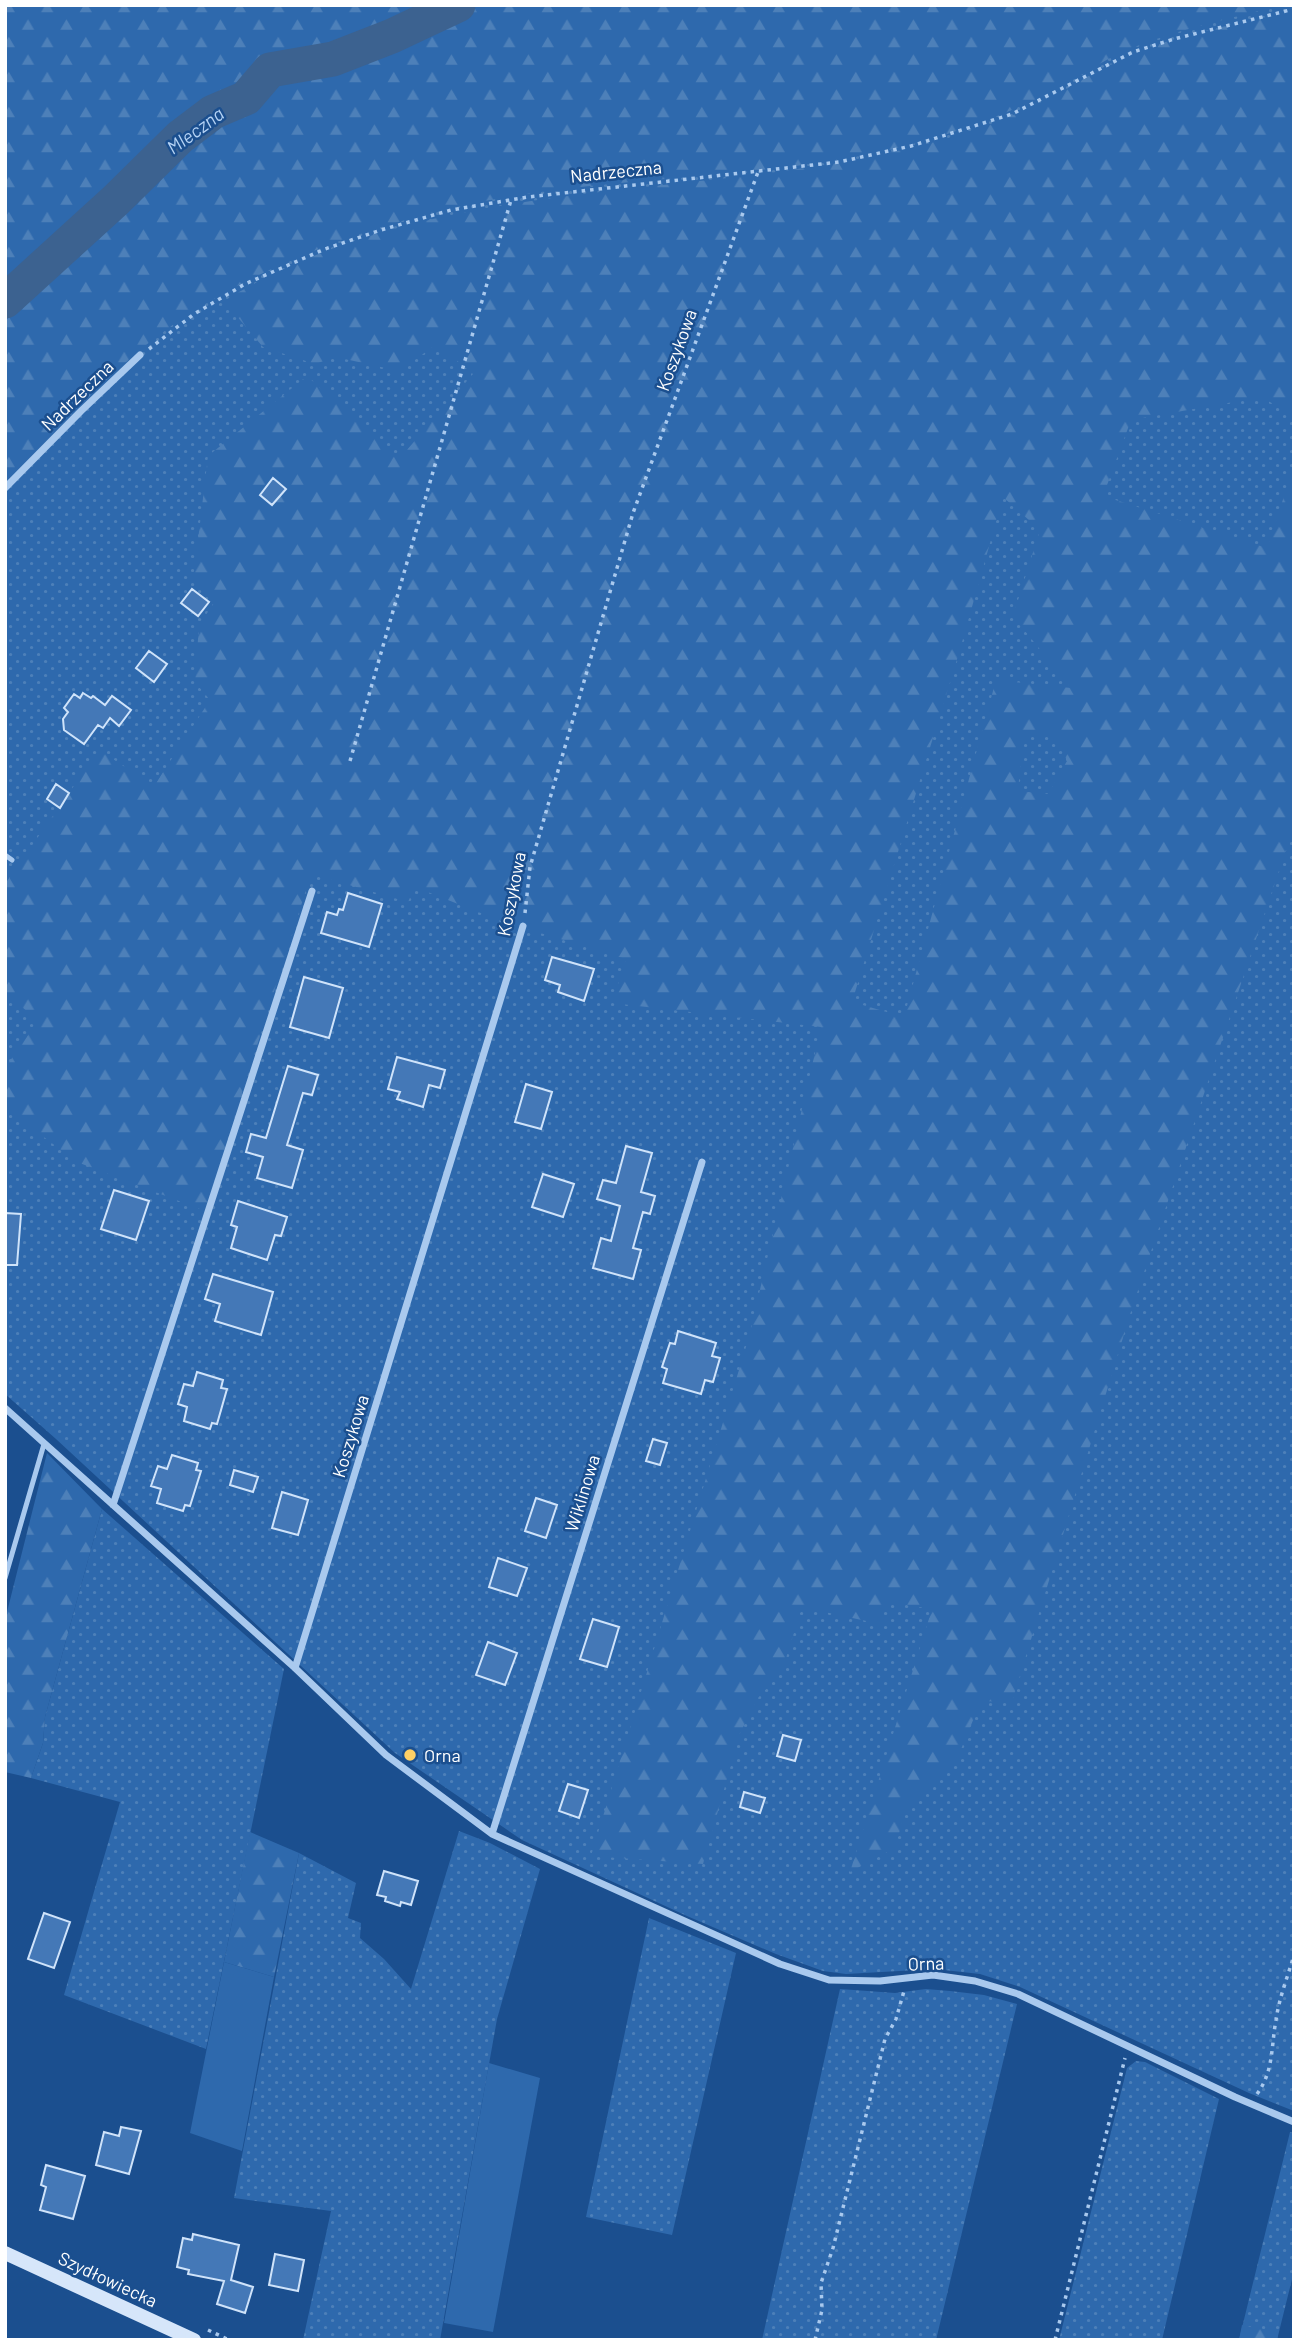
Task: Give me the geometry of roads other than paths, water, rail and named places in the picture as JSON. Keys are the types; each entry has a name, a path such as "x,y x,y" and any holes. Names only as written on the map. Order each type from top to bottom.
{"street":[{"name":"Nadrzeczna","path":"5,488 140,355"},
{"path":"113,1505 312,891"},
{"name":"Koszykowa","path":"295,1668 523,926"},
{"name":"Wiklinowa","path":"492,1834 702,1162"},
{"name":"Orna","path":"5,1408 295,1668 386,1755 492,1834 780,1964 829,1980 880,1982 933,1975 975,1981 1017,1994 1294,2122"},
{"name":"Szydłowiecka","path":"5,2253 179,2337 194,2340"}],"lane":[{"path":"5,855 12,860"},
{"path":"5,1578 44,1444"}],"waterway":[{"name":"Mleczna","path":"5,301 116,200 180,137 213,112 246,98 270,70 333,59 392,36 458,5"}],"place":[{"name":"Orna","path":"410,1755"}]}
